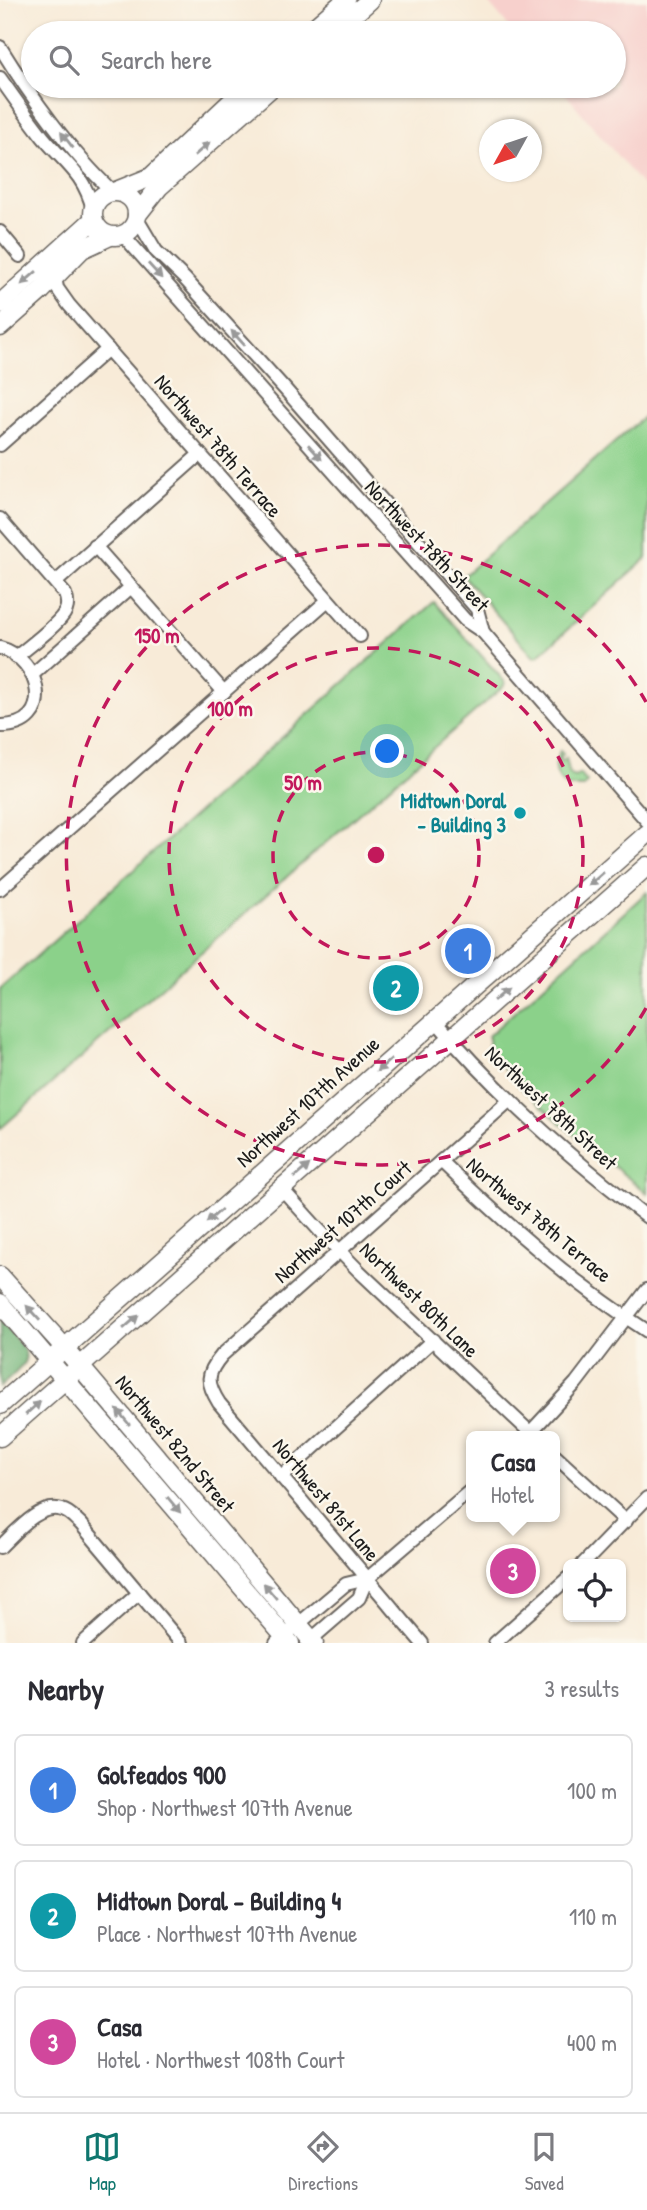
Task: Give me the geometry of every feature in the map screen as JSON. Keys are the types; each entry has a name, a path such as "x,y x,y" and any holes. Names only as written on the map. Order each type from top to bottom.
{"main road":[{"path":"322,21 346,0"},
{"path":"346,21 370,0"},
{"path":"0,304 93,214 100,197 150,177 235,98"},
{"path":"0,327 82,249 133,227 159,187 259,98"},
{"path":"114,191 130,197 136,205 137,217"},
{"path":"93,214 99,230 116,235"},
{"name":"Northwest 107th Avenue","path":"0,1405 647,834"},
{"path":"0,1437 647,866"},
{"name":"Northwest 82nd Street","path":"0,1276 58,1355 287,1637 310,1642"},
{"name":"Northwest 82nd Street","path":"0,1303 58,1355"}],"street":[{"path":"0,47 21,77"},
{"path":"0,78 51,146 80,177 89,196 93,214"},
{"path":"36,98 90,169 114,191"},
{"path":"0,102 16,102"},
{"name":"Northwest 78th Street","path":"137,217 156,251 284,388 477,609 483,632"},
{"path":"0,232 20,256"},
{"name":"Northwest 78th Street","path":"116,235 270,401 464,620 483,632"},
{"name":"Northwest 78th Terrace","path":"55,277 61,296 360,636"},
{"path":"0,445 108,349"},
{"path":"270,401 284,388"},
{"path":"55,582 200,454"},
{"path":"0,519 65,593 67,602 61,618 16,657"},
{"path":"95,546 224,692"},
{"path":"32,675 131,587"},
{"path":"0,889 328,600"},
{"path":"483,632 647,821"},
{"path":"0,648 16,657 32,675 38,690 35,707 23,720 15,725 0,726"},
{"name":"Northwest 78th Street","path":"435,1020 491,1083 606,1185 647,1217"},
{"name":"Northwest 107th Court","path":"209,1378 212,1367 222,1355 510,1100"},
{"name":"Northwest 78th Terrace","path":"441,1161 534,1246 647,1331"},
{"name":"Northwest 80th Lane","path":"282,1189 339,1251 526,1431"},
{"path":"534,1431 576,1383 647,1290"},
{"path":"281,1477 433,1340"},
{"name":"Northwest 81st Lane","path":"209,1378 211,1389 219,1403 422,1643"},
{"path":"560,1461 626,1521"},
{"path":"310,1642 359,1598 367,1579 466,1494"},
{"path":"588,1559 647,1498"},
{"path":"0,1546 25,1524 50,1508 71,1514 181,1643"},
{"path":"287,1637 346,1584 367,1579"},
{"path":"495,1643 563,1582"},
{"path":"83,1643 139,1593"}],"shaded area":[{"path":"486,0 647,0 647,191 569,98 626,98 626,21 504,21"}],"green space":[{"path":"647,414 647,558 534,657 463,576"},
{"path":"434,602 505,682 504,686 0,1129 0,989"},
{"path":"560,751 563,754 559,759 562,762 566,758 570,775 575,777 580,774 587,782 583,787 568,787 560,780 556,766"},
{"path":"647,892 647,1193 523,1090 489,1050 488,1036"},
{"path":"0,1321 18,1341 26,1355 20,1368 0,1387"}],"place":[{"name":"Midtown Doral - Building 3","path":"520,813"},
{"name":"Golfeados 900","path":"468,951"},
{"name":"Midtown Doral - Building 4","path":"396,988"},
{"name":"Casa","path":"513,1571"}]}
